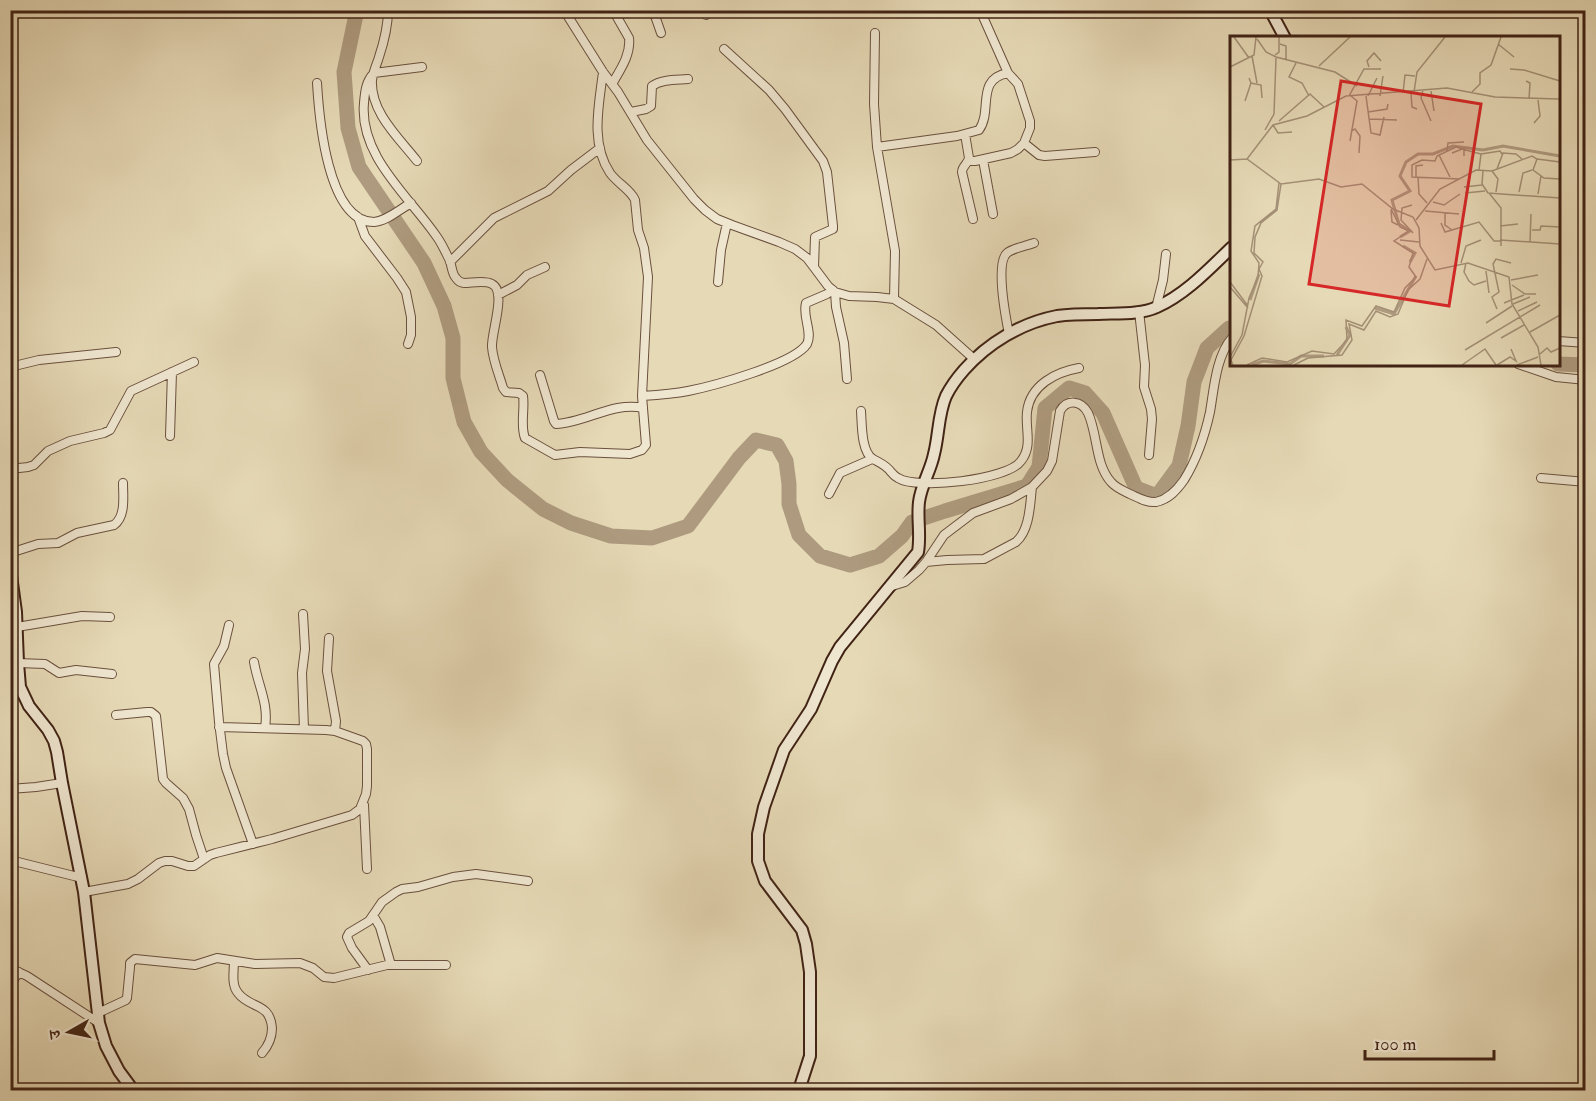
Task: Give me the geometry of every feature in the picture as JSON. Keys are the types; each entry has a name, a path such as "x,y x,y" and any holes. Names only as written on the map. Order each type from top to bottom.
{"main road":[{"path":"1270,10 1284,36"},
{"path":"799,1090 810,1056 810,972 806,944 802,930 765,881 757,847 760,820 784,750 811,709 831,661 840,646 918,552 919,501 935,453 946,395 952,384 974,359 1009,334 1058,316 1156,308 1199,279 1230,249"},
{"path":"10,568 21,687 29,706 54,741 82,878 99,1018 106,1046 118,1071 133,1090"}],"street":[{"path":"388,10 384,43 372,80 373,90 380,113 417,161"},
{"path":"564,10 647,140 705,210 727,223 795,249 807,258 834,291 849,296 894,299 936,325 974,359"},
{"path":"612,84 625,61 630,42 613,10"},
{"path":"653,10 661,33"},
{"path":"973,219 962,172 963,167 968,161 982,160 1018,149 1024,143 1030,128 1030,121 1018,84 1008,73 980,10"},
{"path":"875,33 873,95 877,147 895,251 894,299"},
{"path":"724,49 774,96 825,165 833,226 832,230 815,237 814,267"},
{"path":"422,67 374,73 370,77 365,90 363,112 365,129 371,147 437,237 450,262 454,277 460,282 490,283 495,286 499,302 492,339 493,355 505,391 519,393 523,396 523,434 525,438 555,455 579,452 630,454 642,450 646,445 642,396 648,277 644,248 638,230 634,196 610,173 600,148 598,118 603,72"},
{"path":"877,147 965,134 981,128 986,96 992,81 1008,73"},
{"path":"631,112 646,109 651,105 654,84 688,79"},
{"path":"317,83 319,117 325,153 337,190 352,213 372,222 383,219 411,203"},
{"path":"965,134 968,161"},
{"path":"1024,143 1039,155 1045,156 1095,152"},
{"path":"450,262 494,218 548,191 600,148"},
{"path":"982,160 993,214"},
{"path":"358,217 364,236 406,292 411,317 411,335 408,344"},
{"path":"718,282 721,250 727,223"},
{"path":"1009,334 1003,296 1002,265 1009,252 1034,243"},
{"path":"1156,308 1166,254"},
{"path":"498,295 518,285 527,275 545,267"},
{"path":"642,396 678,393 774,365 801,350 807,343 809,337 805,314 806,303 834,291"},
{"path":"834,291 844,343 847,379"},
{"path":"1139,311 1145,365 1144,387 1152,419 1149,454"},
{"path":"888,587 905,582 926,562 944,535 973,513 1011,499 1032,487 1047,471 1052,460 1059,411 1068,403 1079,404 1088,414 1104,470 1111,482 1118,488 1145,501 1158,501 1170,496 1178,489 1198,454 1221,357 1230,340"},
{"path":"1560,341 1586,343"},
{"path":"10,367 39,360 116,352"},
{"path":"10,469 34,465 45,453 54,448 110,430 131,391 194,362"},
{"path":"1524,366 1556,377 1586,380"},
{"path":"861,411 866,451 872,459 883,463 895,477 924,484 989,477 1015,468 1025,454 1029,432 1027,412 1029,402 1036,390 1053,376 1079,368"},
{"path":"170,436 172,372"},
{"path":"540,375 556,424 600,412 637,406 643,408"},
{"path":"829,494 840,473 872,459"},
{"path":"1541,478 1586,482"},
{"path":"10,553 38,544 58,543 77,533 114,525 122,515 123,483"},
{"path":"926,562 984,559 1016,542 1026,524 1032,487"},
{"path":"1583,506 1586,496"},
{"path":"303,614 304,729"},
{"path":"17,627 82,616 110,617"},
{"path":"229,625 224,646 214,664 219,727 226,768 253,844"},
{"path":"330,638 327,671 335,709 335,731"},
{"path":"254,662 265,701 267,717 265,728"},
{"path":"18,663 45,664 59,673 76,670 112,674"},
{"path":"116,715 151,712 156,716 164,778 166,783 183,798 189,809 204,860"},
{"path":"84,892 128,884 165,861 188,866 197,865 216,853 312,828 352,815 360,809 367,786 366,744 363,741 335,731 219,727"},
{"path":"10,789 62,783"},
{"path":"363,802 367,869"},
{"path":"10,860 82,878"},
{"path":"368,969 348,944 347,937 349,933 369,921 382,902 396,892 453,877 477,874 528,881"},
{"path":"373,915 380,927 392,965"},
{"path":"10,968 99,1018 126,1000 130,963 135,959 195,965 217,958 255,964 300,963 330,978 392,965 446,965"},
{"path":"234,961 234,983 237,993 264,1010 270,1018 271,1040 262,1053"},
{"path":"10,985 19,972"}],"waterway":[{"path":"357,10 344,72 348,128 359,167 424,263 444,306 453,338 453,378 464,422 481,452 507,480 543,509 571,523 611,536 652,538 688,526 739,458 756,440 777,445 786,461 789,504 799,535 820,556 850,565 879,556 902,536 912,522 1027,486 1039,467 1045,408 1069,388 1085,393 1103,413 1136,488 1157,496 1179,466 1188,426 1194,382 1207,348 1230,328"},
{"path":"1560,364 1586,365"}]}
